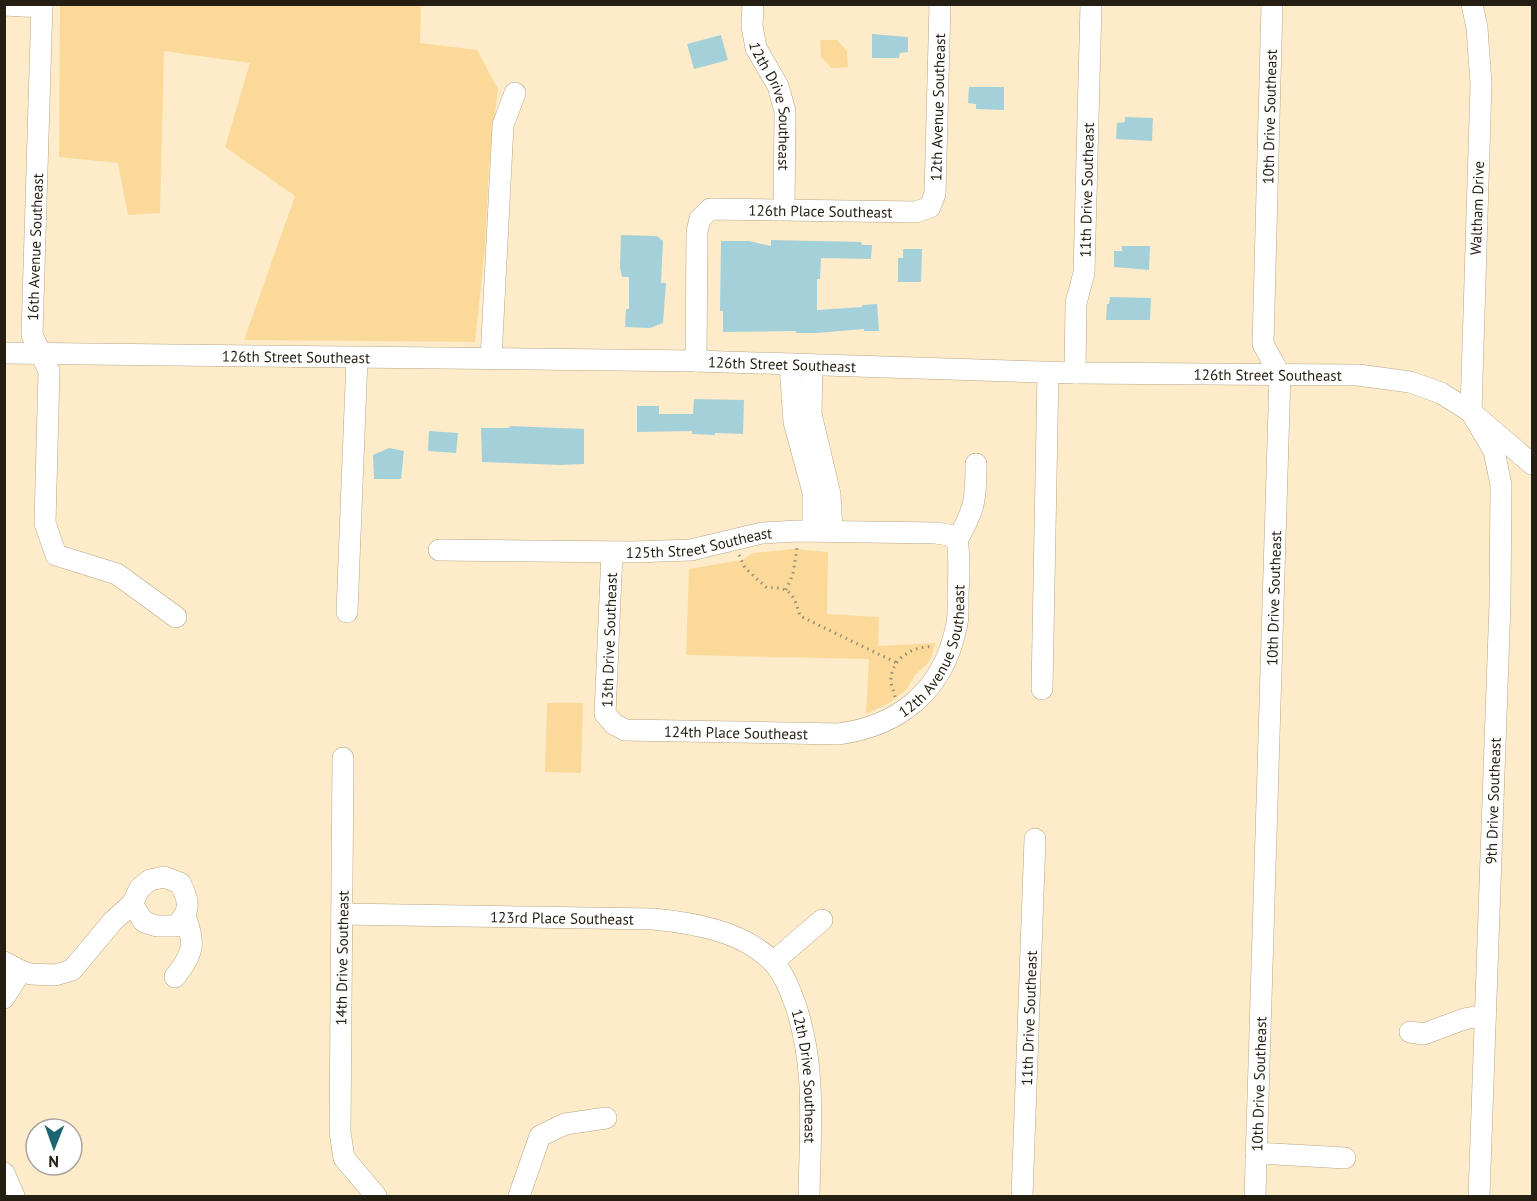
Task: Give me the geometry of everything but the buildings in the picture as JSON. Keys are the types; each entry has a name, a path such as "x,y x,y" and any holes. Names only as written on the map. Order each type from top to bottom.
{"street":[{"name":"12th Drive Southeast","path":"753,4 752,26 756,48 778,86 785,111 784,209"},
{"name":"12th Avenue Southeast","path":"930,207 935,194 940,4"},
{"name":"11th Drive Southeast","path":"1075,373 1076,303 1084,273 1091,4"},
{"name":"10th Drive Southeast","path":"1255,1197 1280,375 1263,344 1272,4"},
{"name":"Waltham Drive","path":"1471,412 1481,84 1477,28 1472,4"},
{"path":"4,5 42,6"},
{"name":"16th Avenue Southeast","path":"42,6 32,335 49,371 45,523 56,555 117,574 176,617"},
{"path":"491,359 503,124 515,93"},
{"name":"126th Place Southeast","path":"696,361 698,232 700,219 710,209 916,212 930,207"},
{"name":"126th Street Southeast","path":"4,353 696,361 1075,373 1358,375 1410,382 1441,393 1471,412 1533,464"},
{"path":"347,612 357,358"},
{"path":"790,365 794,422 813,492 814,531"},
{"path":"812,366 811,414 827,476 814,531"},
{"path":"1042,690 1048,372"},
{"name":"9th Drive Southeast","path":"1471,412 1494,450 1501,485 1500,615 1479,1197"},
{"path":"957,540 970,519 976,491 976,464"},
{"name":"125th Street Southeast","path":"439,550 612,553 691,550 762,533 814,531 936,533 949,535 957,540"},
{"name":"12th Avenue Southeast","path":"858,731 884,723 912,706 933,683 947,658 957,626 960,555 957,540"},
{"name":"13th Drive Southeast","path":"612,553 605,714 614,724"},
{"name":"124th Place Southeast","path":"614,724 625,730 838,734 858,731"},
{"name":"14th Drive Southeast","path":"343,758 340,1132 344,1158 376,1197"},
{"name":"11th Drive Southeast","path":"1022,1197 1035,839"},
{"path":"4,998 13,966 31,974 55,975 72,970 113,921 132,904 140,888 150,880 164,877 180,883 189,899 185,916 176,926 157,926 144,922 132,904"},
{"name":"123rd Place Southeast","path":"342,914 653,919 688,923 729,935 773,962"},
{"path":"175,976 190,957 192,932 185,916"},
{"path":"773,962 822,920"},
{"name":"12th Drive Southeast","path":"773,962 790,990 806,1041 810,1066 809,1197"},
{"path":"1410,1032 1424,1034 1464,1019 1485,1015"},
{"path":"519,1197 540,1137 565,1124 606,1118"},
{"path":"1257,1153 1345,1158"},
{"path":"4,1173 14,1197"}],"path":[{"path":"786,590 795,564 814,531"},
{"path":"732,540 745,568 767,588 779,587 786,590 795,599 800,616 897,663"},
{"path":"903,711 891,681 899,658 909,651 924,646 950,650"}],"shaded area":[{"path":"60,5 421,5 420,43 477,50 498,89 489,166 485,247 475,342 244,340 295,196 225,147 250,63 164,51 160,213 128,215 118,163 59,157"},
{"path":"820,40 837,40 847,51 848,67 831,68 821,57"},
{"path":"795,549 828,552 827,614 879,617 878,646 936,643 929,662 915,675 907,689 889,703 866,714 869,659 686,655 689,569 742,560 753,553"},
{"path":"547,703 583,703 581,773 545,772"}]}
